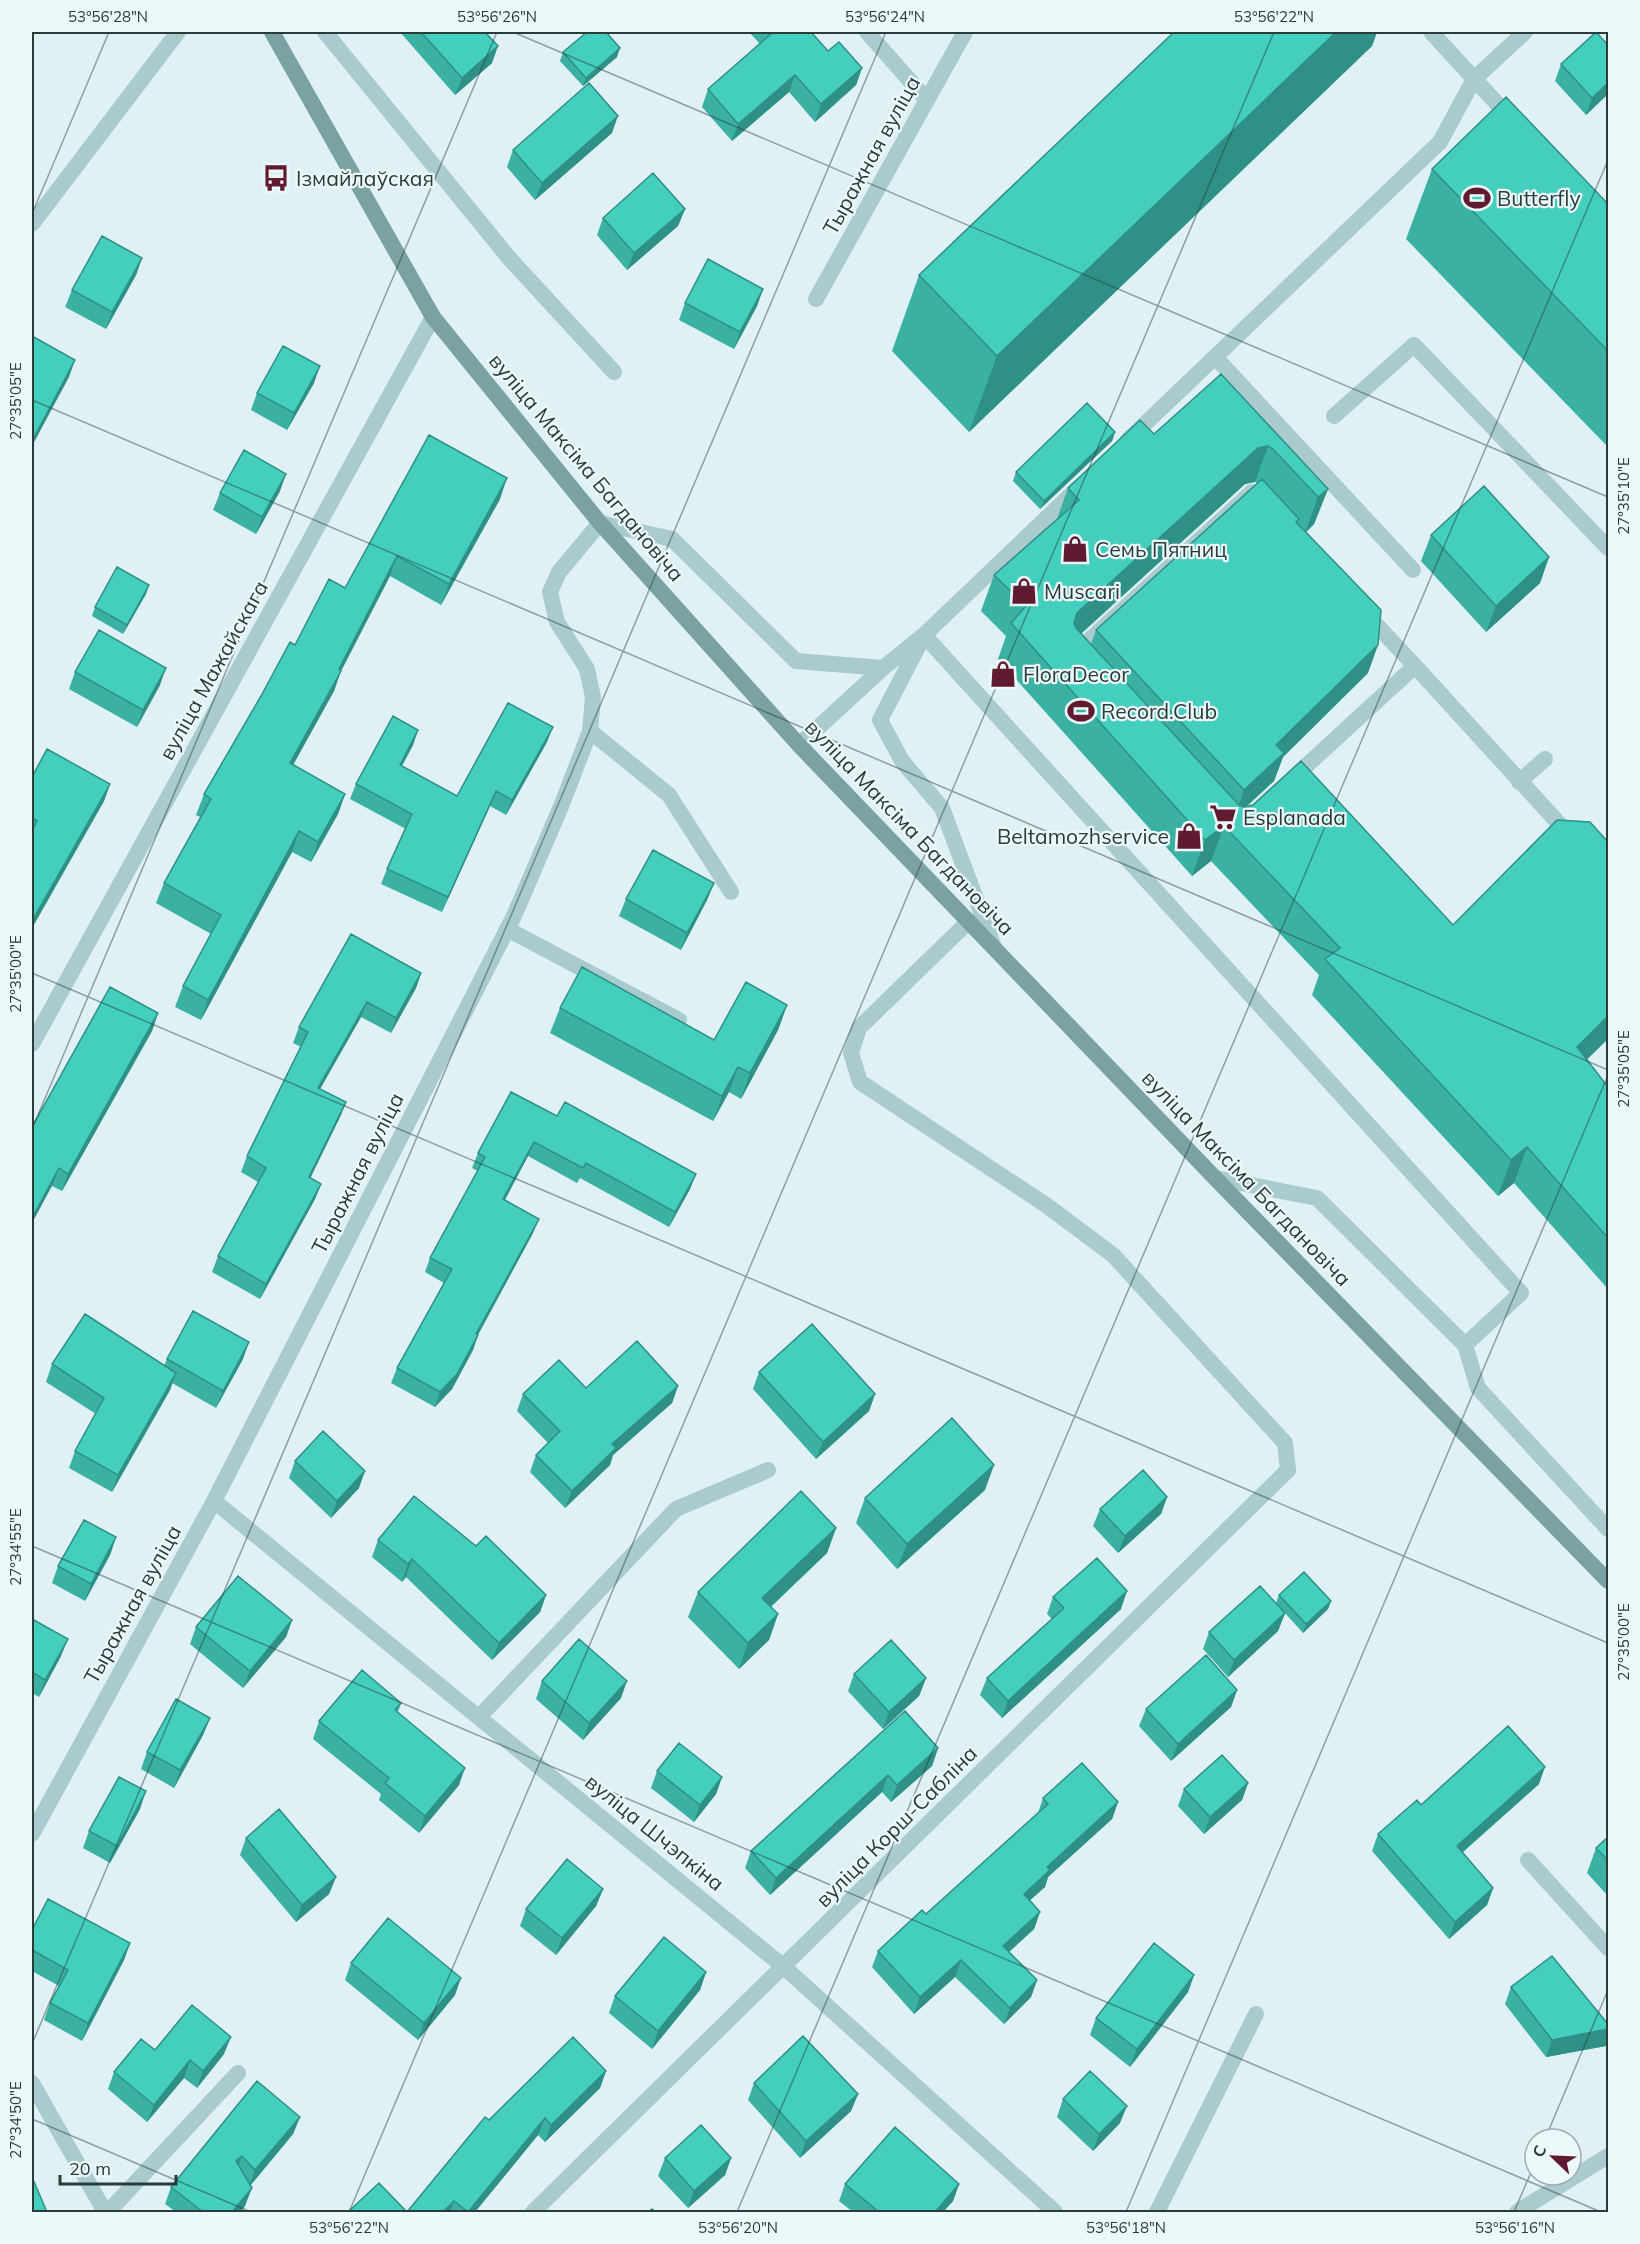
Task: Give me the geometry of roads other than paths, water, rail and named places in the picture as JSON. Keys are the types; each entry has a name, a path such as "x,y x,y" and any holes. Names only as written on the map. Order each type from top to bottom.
{"main road":[{"name":"вуліца Максіма Багдановіча","path":"272,32 433,317 600,523 799,745 1215,1178 1608,1581"}],"street":[{"path":"32,224 178,32"},
{"path":"325,32 509,258 614,372"},
{"path":"867,32 927,100"},
{"name":"Тыражная вуліца","path":"816,299 965,32"},
{"path":"1431,32 1522,130"},
{"path":"1113,455 1440,142 1474,79 1525,32"},
{"name":"вуліца Мажайскага","path":"32,1044 433,317"},
{"path":"1334,416 1414,345 1608,548"},
{"path":"1215,357 1413,570"},
{"path":"799,745 883,668 924,635 1087,479"},
{"path":"1415,666 1233,833 1071,657 1252,492 1415,666 1585,852"},
{"path":"600,523 672,539 796,661 883,668"},
{"name":"Тыражная вуліца","path":"32,1834 214,1501 507,928 562,804 590,730 593,697 587,669 557,622 550,592 559,572 600,523"},
{"path":"924,635 880,720 902,761 942,808 994,947"},
{"path":"924,635 1521,1293 1465,1345"},
{"path":"590,730 669,795 731,892"},
{"path":"1519,782 1545,759"},
{"name":"вуліца Корш-Сабліна","path":"533,2212 784,1968 1288,1470 1285,1443 1113,1255 1046,1205 860,1082 851,1053 859,1028 969,921"},
{"path":"507,928 679,1020"},
{"path":"1215,1178 1317,1198 1465,1345 1478,1388 1608,1529"},
{"path":"479,1717 676,1509 768,1470"},
{"name":"вуліца Шчэпкіна","path":"214,1501 784,1968 1055,2212"},
{"path":"1528,1860 1608,1948"},
{"path":"1156,2212 1256,2014"},
{"path":"32,2083 107,2212 238,2073"},
{"path":"1516,2212 1608,2156"}],"place":[{"name":"Ізмайлаўская","path":"276,178"},
{"name":"Butterfly","path":"1477,198"},
{"name":"Семь Пятниц","path":"1075,549"},
{"name":"Muscari","path":"1024,591"},
{"name":"FloraDecor","path":"1003,674"},
{"name":"Record.Club","path":"1081,711"},
{"name":"Esplanada","path":"1223,817"},
{"name":"Beltamozhservice","path":"1189,836"}]}
